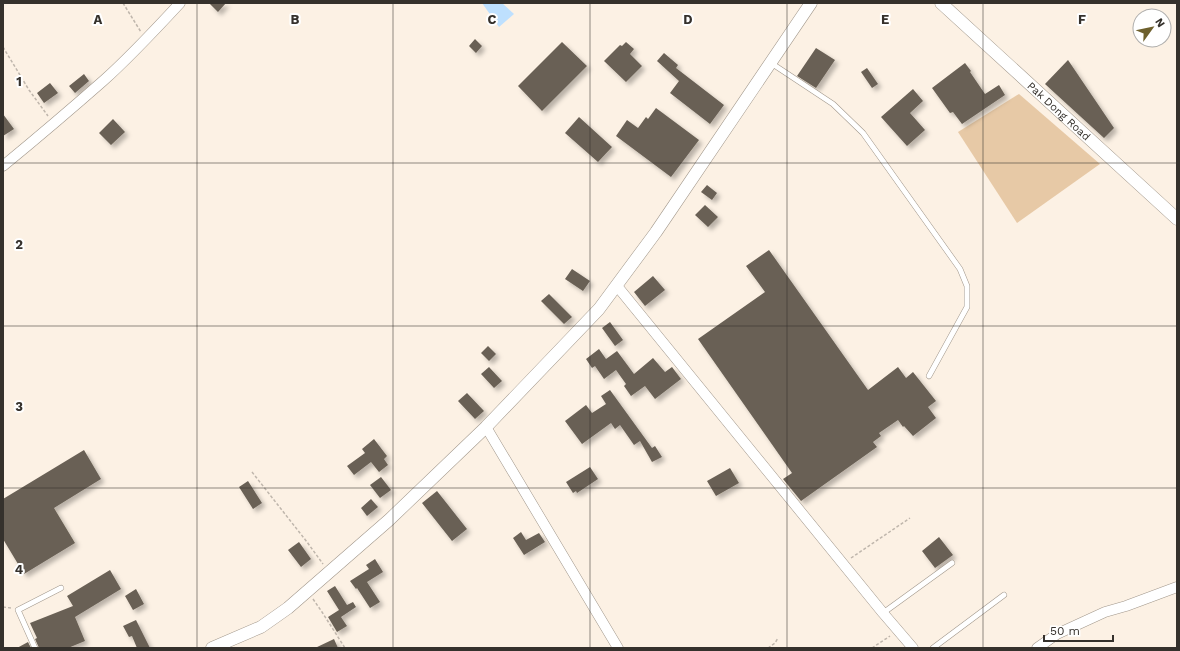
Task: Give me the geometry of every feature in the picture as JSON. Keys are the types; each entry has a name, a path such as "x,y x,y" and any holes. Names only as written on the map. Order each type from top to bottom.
{"street":[{"path":"3,166 104,80 180,3"},
{"path":"212,648 261,627 288,608 389,520 486,427 599,308 656,232 811,3"},
{"name":"Pak Dong Road","path":"941,3 1177,219"},
{"path":"617,286 912,648"},
{"path":"486,427 618,648"},
{"path":"1037,648 1057,634 1105,612 1126,606 1177,587"}],"lane":[{"path":"771,63 833,104 863,133 960,269 967,286 967,307 929,376"},
{"path":"883,613 952,563"},
{"path":"35,648 18,610 61,588"},
{"path":"933,648 1004,594"}],"path":[{"path":"123,3 145,39"},
{"path":"3,47 29,90 54,124"},
{"path":"252,472 329,572"},
{"path":"842,563 910,518"},
{"path":"307,592 345,648"},
{"path":"872,648 898,631"},
{"path":"768,648 775,644 778,638"}],"shaded area":[{"path":"1019,94 1100,164 1017,223 958,132"}],"water":[{"path":"482,3 502,3 514,14 499,27"}],"building":[{"path":"209,3 226,3 218,12"},
{"path":"475,39 482,46 476,53 469,46"},
{"path":"562,42 587,66 542,111 518,86"},
{"path":"626,42 634,49 630,54 642,66 626,82 604,61 620,45 622,46"},
{"path":"816,48 835,60 816,88 797,76"},
{"path":"664,53 678,65 676,68 724,105 710,124 670,93 679,81 657,61"},
{"path":"1068,60 1114,128 1104,138 1045,84"},
{"path":"965,63 985,94 999,85 1005,95 962,124 953,112 950,113 932,88"},
{"path":"867,68 878,84 872,88 861,72"},
{"path":"84,74 89,81 75,93 69,86"},
{"path":"50,83 58,93 44,103 37,93"},
{"path":"913,89 923,101 910,113 925,130 907,146 881,117"},
{"path":"656,108 699,140 671,177 616,136 627,120 638,128 646,117 648,119"},
{"path":"3,114 14,129 3,136"},
{"path":"579,117 612,147 598,162 565,133"},
{"path":"113,119 125,132 111,145 99,133"},
{"path":"707,185 717,193 712,200 701,192"},
{"path":"705,205 718,217 708,227 695,215"},
{"path":"769,250 868,390 898,367 906,378 913,372 936,401 928,407 936,418 913,436 898,420 879,433 881,436 873,442 877,447 801,501 783,479 792,473 698,339 765,292 746,266"},
{"path":"572,269 590,281 583,291 565,279"},
{"path":"653,276 665,290 645,306 634,292"},
{"path":"549,294 572,317 564,324 541,301"},
{"path":"610,322 623,340 615,346 602,328"},
{"path":"488,346 496,354 489,361 481,353"},
{"path":"599,349 606,359 617,351 634,374 653,358 665,372 672,367 681,379 655,399 645,386 631,396 624,386 626,384 616,370 604,379 595,366 592,368 586,359"},
{"path":"489,367 502,381 494,388 481,374"},
{"path":"610,390 652,448 655,446 662,457 652,462 640,441 634,445 620,425 615,429 611,423 582,444 565,421 586,405 592,413 606,404 601,396"},
{"path":"467,393 484,411 475,419 458,401"},
{"path":"374,439 387,456 384,459 388,465 379,472 371,462 354,475 347,466 365,453 362,449"},
{"path":"84,450 101,479 54,508 75,543 24,574 3,539 3,499"},
{"path":"590,467 598,479 577,493 576,491 573,493 566,482"},
{"path":"730,468 739,483 716,496 707,481"},
{"path":"381,477 391,490 380,498 370,485"},
{"path":"248,481 262,503 253,509 239,487"},
{"path":"437,491 467,529 452,541 422,503"},
{"path":"371,499 378,507 367,516 361,508"},
{"path":"521,532 526,540 539,533 545,542 524,555 513,538"},
{"path":"939,537 953,555 935,568 922,551"},
{"path":"299,542 311,559 301,567 288,550"},
{"path":"375,559 383,572 367,582 380,602 370,608 357,588 356,589 350,581 369,569 366,565"},
{"path":"110,570 121,589 75,617 85,641 68,648 39,648 35,639 37,638 30,623 73,606 67,596"},
{"path":"335,586 347,605 353,602 356,607 341,617 347,626 337,632 328,617 339,610 327,591"},
{"path":"136,589 144,604 133,610 125,596"},
{"path":"136,620 150,648 137,648 132,636 129,637 123,626"},
{"path":"334,639 338,648 315,648"},
{"path":"28,642 31,648 17,648"}]}
